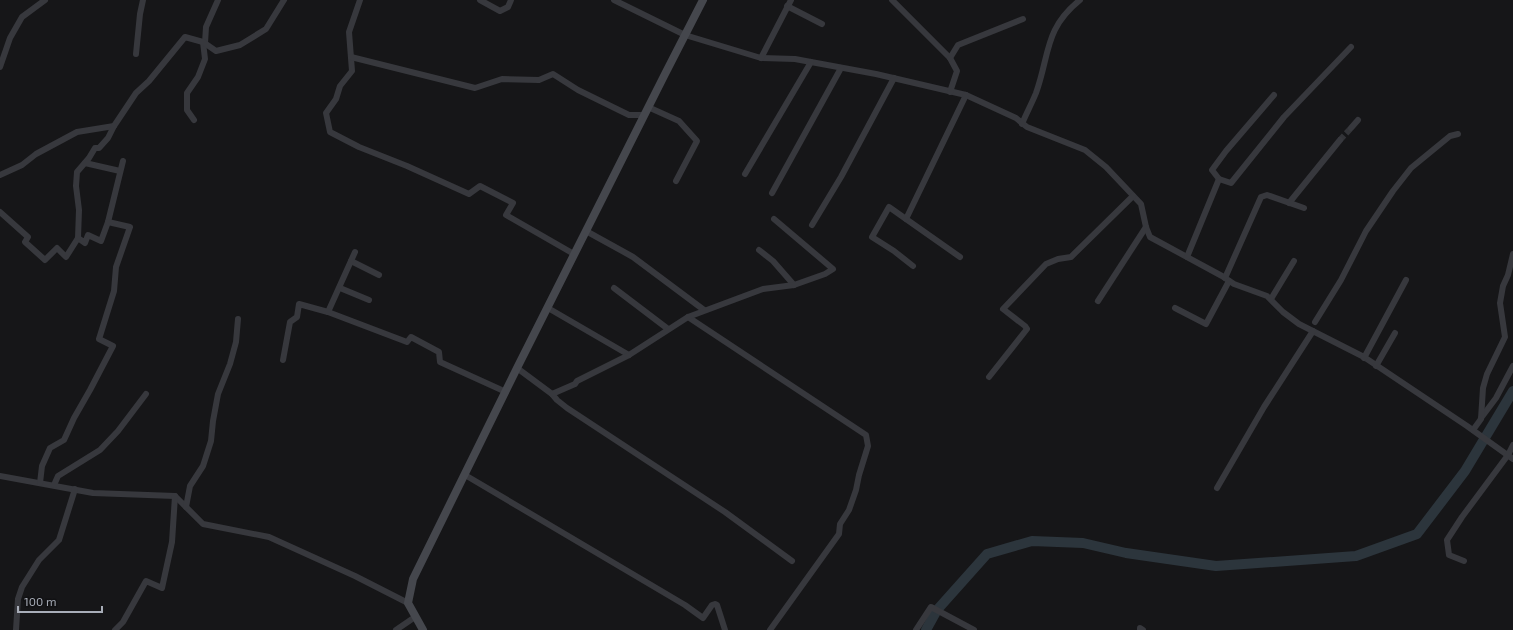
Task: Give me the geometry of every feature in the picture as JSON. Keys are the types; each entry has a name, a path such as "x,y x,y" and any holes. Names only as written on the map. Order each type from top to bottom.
{"main road":[{"path":"423,630 408,603 413,579 574,254 703,0"}],"street":[{"path":"0,67 10,38 22,17 46,0"},
{"path":"136,54 143,0"},
{"path":"194,120 187,110 187,93 198,77 205,58 204,42 206,27 218,0"},
{"path":"0,212 28,237 25,242 45,260 57,248 66,257 78,238 79,210 76,186 77,172 95,148 99,148 108,138 114,126 136,94 149,81 181,40 185,37 204,42 216,51 240,45 266,29 284,0"},
{"path":"360,0 349,32 352,71 340,86 336,99 326,112 330,132 359,147 407,166 469,194 480,186 513,203 506,216 574,254"},
{"path":"480,0 500,11 508,7 511,0"},
{"path":"614,0 685,35 761,58 795,59 894,78 966,96 1016,118 1022,124 1085,150 1106,166 1141,204 1146,227 1150,237 1227,280 1268,296 1283,312 1299,324 1364,358 1511,457"},
{"path":"761,58 791,0"},
{"path":"892,0 950,58 957,71 950,92"},
{"path":"1022,124 1036,92 1054,29 1067,10 1080,0"},
{"path":"788,6 822,24"},
{"path":"950,58 958,45 1023,19"},
{"path":"1274,95 1226,151 1212,170 1219,179 1230,183 1284,117 1351,47"},
{"path":"351,57 475,88 502,79 539,80 553,74 578,90 629,116 644,115"},
{"path":"745,174 811,62"},
{"path":"772,193 841,68"},
{"path":"812,225 844,171 894,78"},
{"path":"906,218 966,96"},
{"path":"648,107 679,121 697,141 676,181"},
{"path":"1351,128 1358,120"},
{"path":"0,175 22,166 36,154 77,132 114,126"},
{"path":"1315,322 1341,280 1366,231 1393,191 1411,168 1450,136 1458,134"},
{"path":"1290,203 1340,140"},
{"path":"78,238 85,242 88,235 100,241 108,222 123,161"},
{"path":"85,163 120,171"},
{"path":"1186,257 1219,179"},
{"path":"1175,308 1206,324 1227,280 1261,197 1267,195 1304,208"},
{"path":"989,377 1027,329 1003,308 1046,264 1058,259 1071,257 1133,196"},
{"path":"913,266 894,251 872,237 889,208 906,218 960,257"},
{"path":"552,394 575,384 578,381 629,355 688,317 763,289 794,285 825,274 833,269 774,219"},
{"path":"40,483 42,466 50,448 64,440 74,418 113,346 99,339 109,311 114,290 116,267 130,227 108,222"},
{"path":"1098,301 1146,227"},
{"path":"586,231 633,257 704,310"},
{"path":"759,250 773,261 794,285"},
{"path":"328,312 355,252"},
{"path":"1480,419 1483,388 1487,374 1505,336 1500,302 1513,254"},
{"path":"1271,299 1294,260"},
{"path":"351,261 379,274"},
{"path":"1364,358 1406,280"},
{"path":"340,288 369,300"},
{"path":"614,288 668,329"},
{"path":"283,360 290,322 297,317 299,304 328,312 407,342 411,337 439,352 440,362 506,392"},
{"path":"548,308 629,355"},
{"path":"688,317 866,435 868,446 856,490 849,510 840,524 839,534 770,630"},
{"path":"186,507 190,486 203,466 211,441 218,394 230,364 236,342 238,318"},
{"path":"1217,488 1264,407 1313,331"},
{"path":"1376,366 1395,333"},
{"path":"1470,428 1480,419 1496,398 1513,366"},
{"path":"517,368 552,394 566,408 725,512 792,561"},
{"path":"54,486 58,476 100,450 118,431 146,394"},
{"path":"1464,562 1449,555 1447,540 1462,516 1511,457 1513,445"},
{"path":"465,475 685,605 703,618 712,605 717,604 725,630"},
{"path":"0,476 93,492 174,496 203,524 269,537 355,576 408,603"},
{"path":"16,630 18,599 22,587 39,560 59,540 75,489"},
{"path":"115,630 123,622 146,581 162,588 172,542 174,496"},
{"path":"916,630 931,607 974,630"},
{"path":"396,630 415,617"},
{"path":"1140,630 1140,628 1143,630"}],"waterway":[{"path":"926,630 937,610 987,554 1032,541 1083,543 1126,553 1216,566 1356,556 1417,534 1465,471 1513,391"}],"tunnel":[{"path":"1340,140 1351,128"}]}
